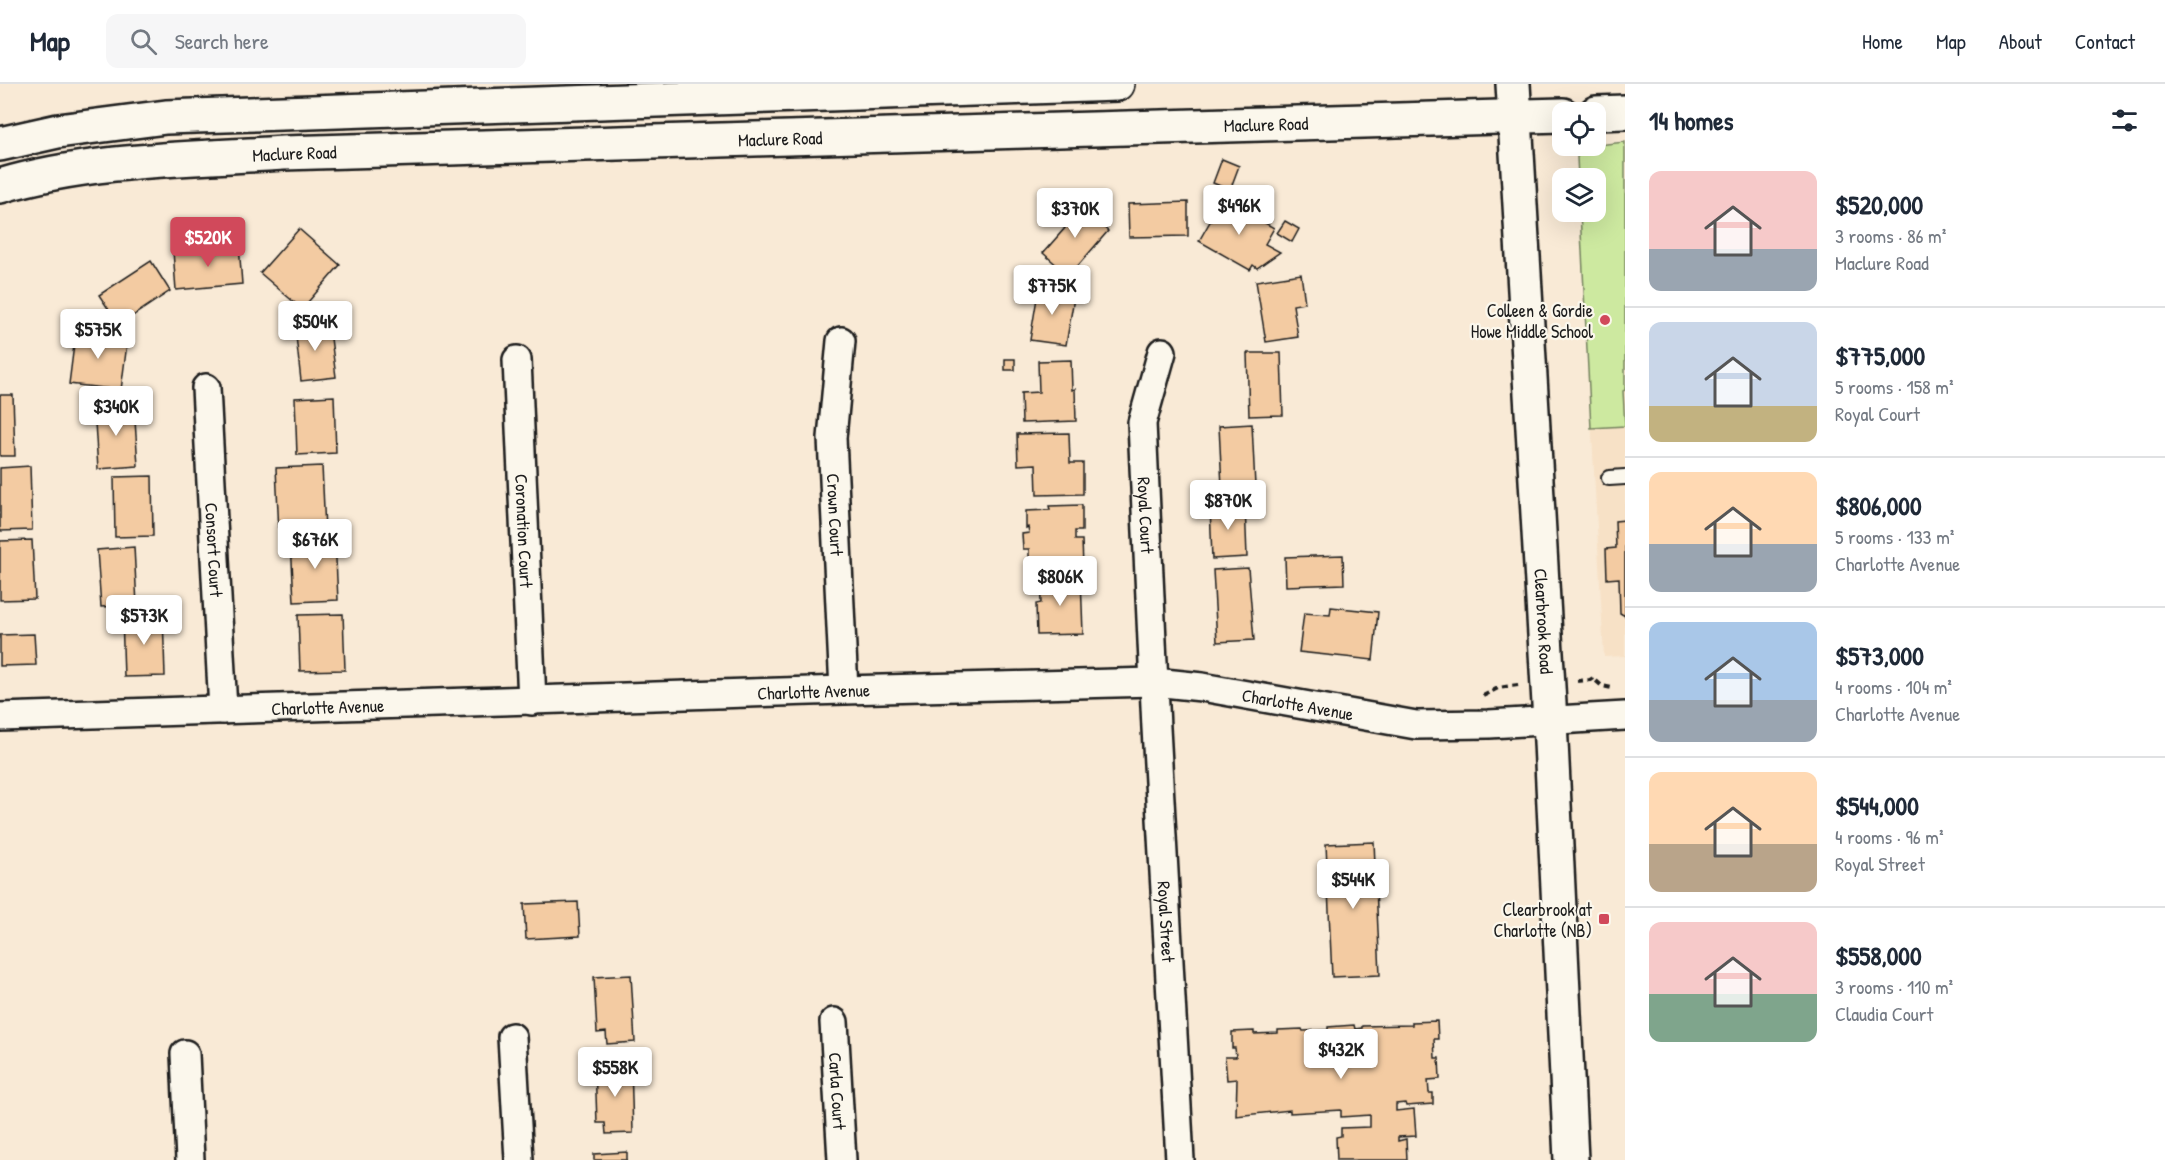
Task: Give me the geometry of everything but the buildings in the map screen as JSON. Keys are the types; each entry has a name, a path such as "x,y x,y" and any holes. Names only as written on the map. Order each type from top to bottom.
{"main road":[{"path":"0,144 58,131 166,117 1117,84"},
{"name":"Clearbrook Road","path":"1513,84 1550,721 1571,1160"},
{"path":"1606,113 1625,112"},
{"name":"Maclure Road","path":"0,186 20,180 106,165 283,153 1552,115"}],"street":[{"name":"Crown Court","path":"841,341 832,438 844,690"},
{"name":"Royal Court","path":"1154,682 1142,423 1162,352"},
{"name":"Coronation Court","path":"517,360 532,701"},
{"name":"Consort Court","path":"206,388 223,711"},
{"name":"Charlotte Avenue","path":"0,717 1154,682 1202,687 1416,725 1489,724 1625,716"},
{"name":"Royal Street","path":"1154,682 1180,1160"},
{"name":"Carla Court","path":"834,1022 842,1160"},
{"path":"512,1037 519,1160"},
{"path":"184,1054 190,1160"}],"lane":[{"path":"1609,478 1625,477"}],"path":[{"path":"1590,680 1593,678 1602,686 1619,689"}],"shaded area":[{"name":"Colleen & Gordie Howe Middle School","path":"1625,142 1625,656 1604,657 1581,222 1606,222 1606,168 1578,168 1577,157 1606,156 1606,144"}],"green space":[{"path":"1625,142 1625,390 1623,391 1625,426 1591,428 1581,222 1606,222 1606,168 1578,168 1577,157 1606,156 1606,144"}],"place":[{"name":"Colleen & Gordie Howe Middle School","path":"1605,320"},
{"name":"Clearbrook at Charlotte (NB)","path":"1604,919"}]}
